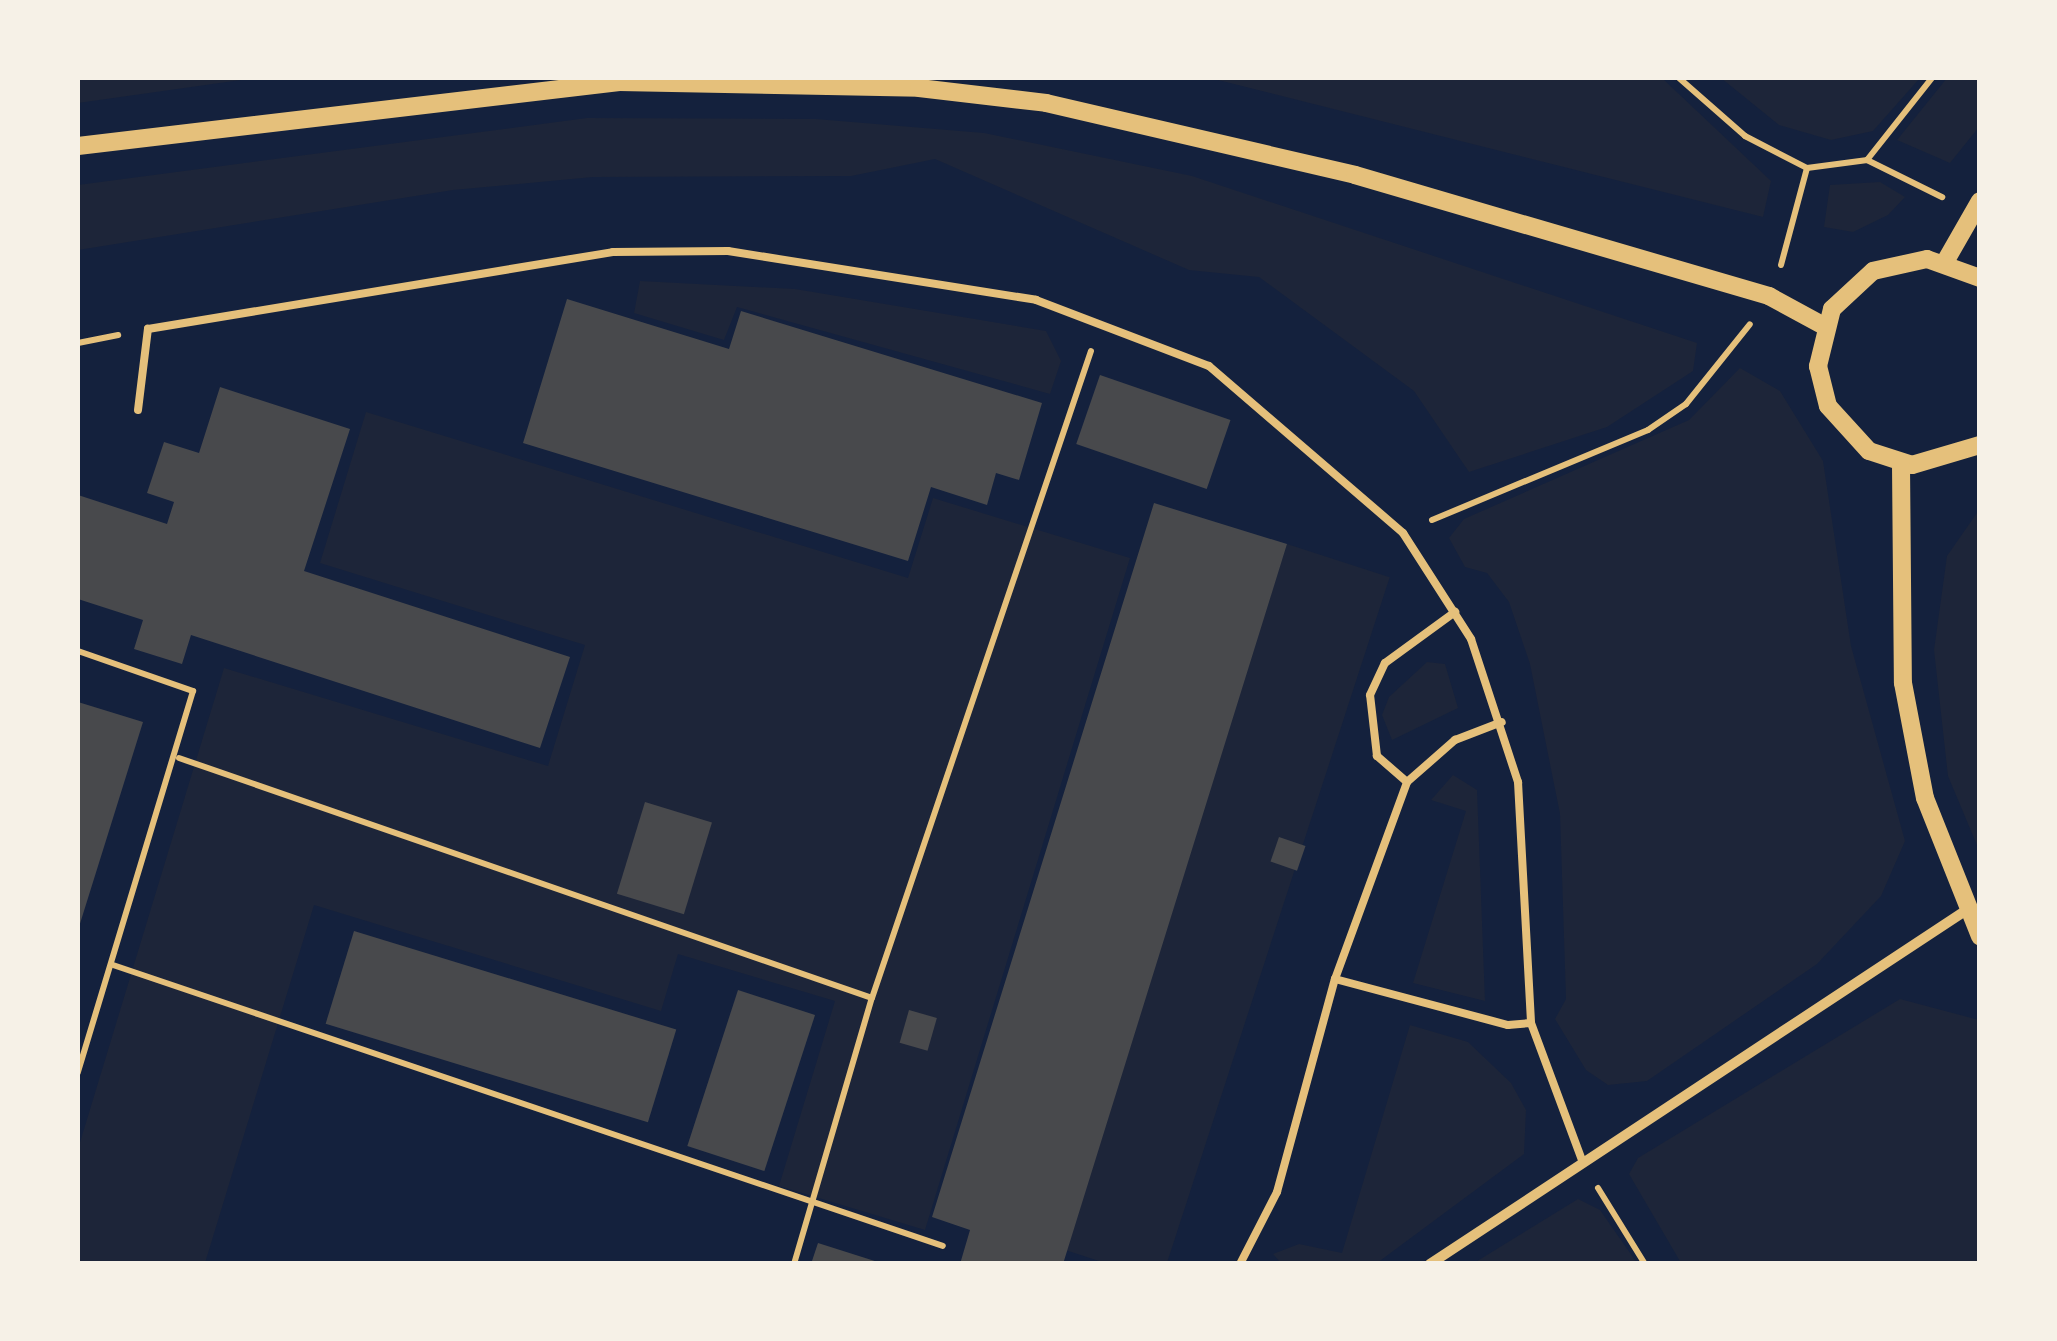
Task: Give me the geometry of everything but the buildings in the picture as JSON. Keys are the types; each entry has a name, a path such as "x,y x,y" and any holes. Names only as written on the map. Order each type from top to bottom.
{"street":[{"path":"78,146 619,82 920,88 1078,110 1355,175 1770,296 1824,326"},
{"path":"1945,262 1975,209"},
{"path":"1980,278 1945,262 1873,271 1843,293 1824,326 1818,366 1828,406 1852,438 1901,465 1947,460 1980,445"},
{"path":"1901,465 1902,682 1926,798 1980,936"},
{"path":"1430,1264 1582,1160 1972,908"}],"lane":[{"path":"138,410 148,328 613,252 728,251 1036,300 1101,321 1208,366 1403,532 1455,612 1502,722 1518,782 1531,1022 1582,1160"},
{"path":"1407,782 1376,756 1370,695 1385,664 1455,612"},
{"path":"1240,1264 1277,1192 1335,979 1407,782 1455,740 1502,722"},
{"path":"1335,979 1508,1025 1531,1022"}],"path":[{"path":"1679,78 1745,136 1806,168 1867,160 1897,168 1975,209"},
{"path":"1867,160 1932,78"},
{"path":"1798,218 1806,168"},
{"path":"794,1264 872,998 1101,321"},
{"path":"1403,532 1648,430 1716,372"},
{"path":"78,652 193,691 178,758 78,1073"},
{"path":"178,758 872,998"},
{"path":"113,965 942,1246"},
{"path":"1582,1160 1645,1264"}],"shaded area":[{"path":"78,78 255,78 78,103"},
{"path":"1210,78 1662,78 1771,181 1763,217"},
{"path":"1721,78 1920,78 1873,131 1831,140 1779,125"},
{"path":"1947,78 1980,78 1979,127 1950,163 1897,140"},
{"path":"587,118 816,119 984,133 1192,176 1697,343 1693,371 1607,427 1469,472 1414,391 1259,277 1189,270 935,159 851,176 593,177 453,190 78,250 78,185"},
{"path":"1880,182 1905,197 1888,215 1853,232 1824,227 1830,185"},
{"path":"640,281 795,289 1046,331 1061,361 1050,394 737,307 724,340 634,313"},
{"path":"1740,368 1780,391 1823,461 1851,646 1905,841 1881,896 1817,964 1647,1081 1608,1085 1586,1070 1555,1019 1566,999 1560,814 1530,664 1509,602 1487,573 1465,567 1449,538 1464,519 1689,420"},
{"path":"366,412 908,578 933,498 1130,558 925,1230 779,1186 835,1001 678,954 661,1011 314,905 205,1263 78,1264 78,1149 224,668 548,766 585,645 320,563"},
{"path":"1979,510 1979,850 1948,776 1934,650 1947,556"},
{"path":"1287,544 1390,577 1167,1264 1108,1264 1058,1248"},
{"path":"1427,662 1445,664 1458,708 1392,740 1382,715 1389,697"},
{"path":"1453,775 1477,790 1485,1001 1413,983 1466,811 1431,800"},
{"path":"1900,999 1979,1020 1979,1263 1681,1263 1629,1174 1638,1158"},
{"path":"1410,1025 1468,1042 1511,1083 1526,1110 1524,1154 1377,1263 1281,1263 1273,1254 1299,1244 1342,1253"},
{"path":"1578,1199 1600,1210 1637,1263 1474,1263"}]}
